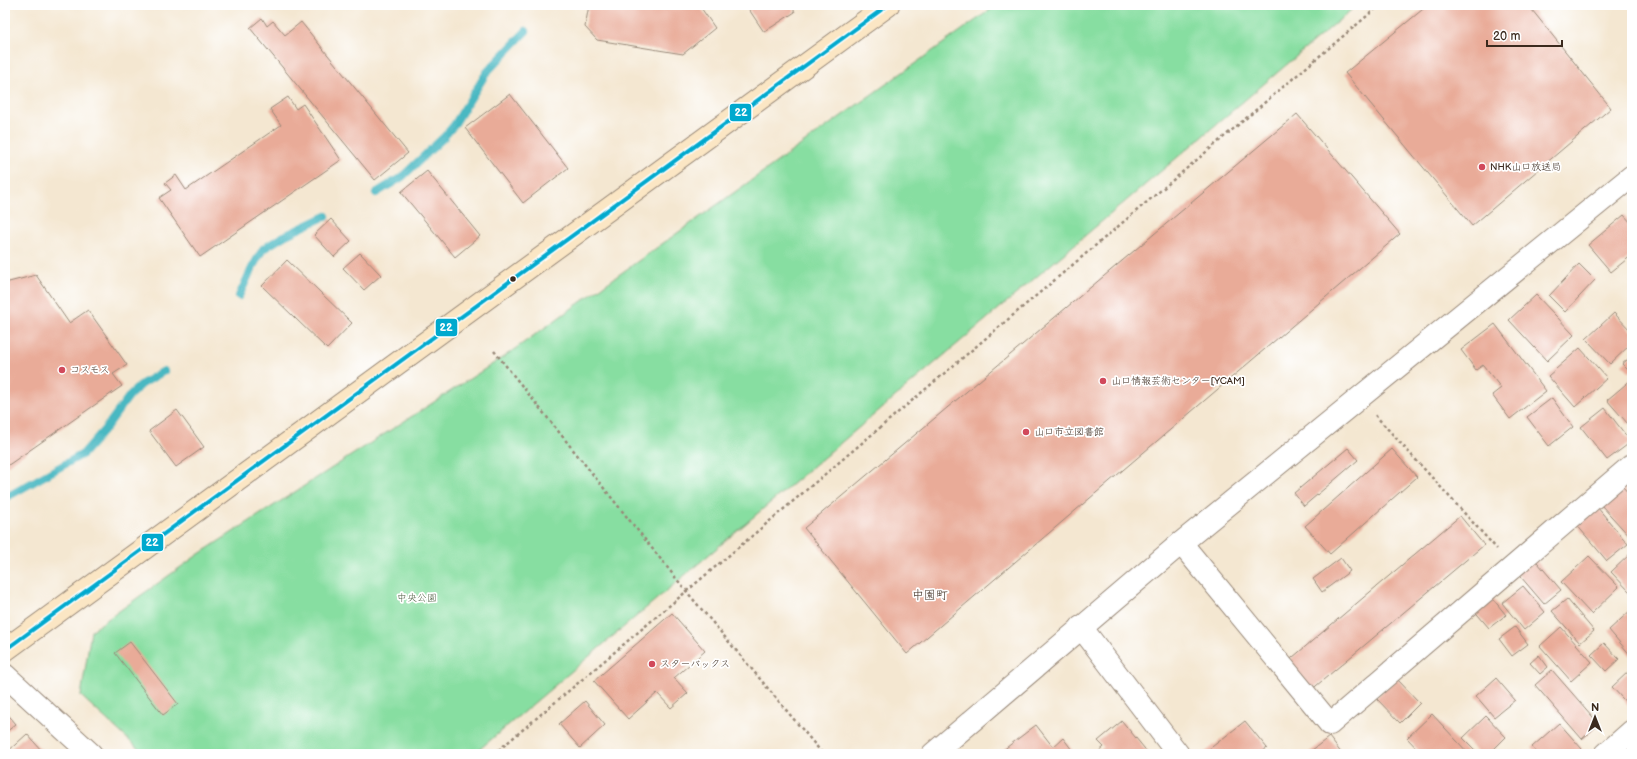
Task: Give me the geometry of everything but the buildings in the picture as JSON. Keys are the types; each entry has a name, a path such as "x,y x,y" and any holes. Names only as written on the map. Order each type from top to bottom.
{"main road":[{"path":"5,650 888,5"}],"street":[{"path":"933,754 1181,543 1632,176"},
{"path":"1181,543 1330,724 1632,465"},
{"path":"1081,627 1178,754"},
{"path":"5,675 91,754"},
{"path":"1606,754 1632,731"}],"path":[{"path":"494,754 1380,5"},
{"path":"494,350 687,592 823,754"},
{"path":"1360,398 1513,567"}],"green space":[{"name":"中央公園","path":"997,5 1357,5 474,754 144,754 81,696 91,631 199,554 505,356"}],"waterway":[{"path":"376,193 402,177 444,137 454,125 487,72 526,31"},
{"path":"239,296 263,249 284,236 326,216"},
{"path":"5,498 83,454 105,429 130,395 142,384 164,371"}],"transit line":[{"name":"22","path":"5,650 888,5"}],"place":[{"name":"NHK山口放送局","path":"1482,167"},
{"name":"コスモス","path":"62,370"},
{"name":"山口情報芸術センター[YCAM]","path":"1103,381"},
{"name":"山口市立図書館","path":"1026,432"},
{"name":"スターバックス","path":"652,664"}],"district":[{"name":"中園町","path":"930,595"}]}
